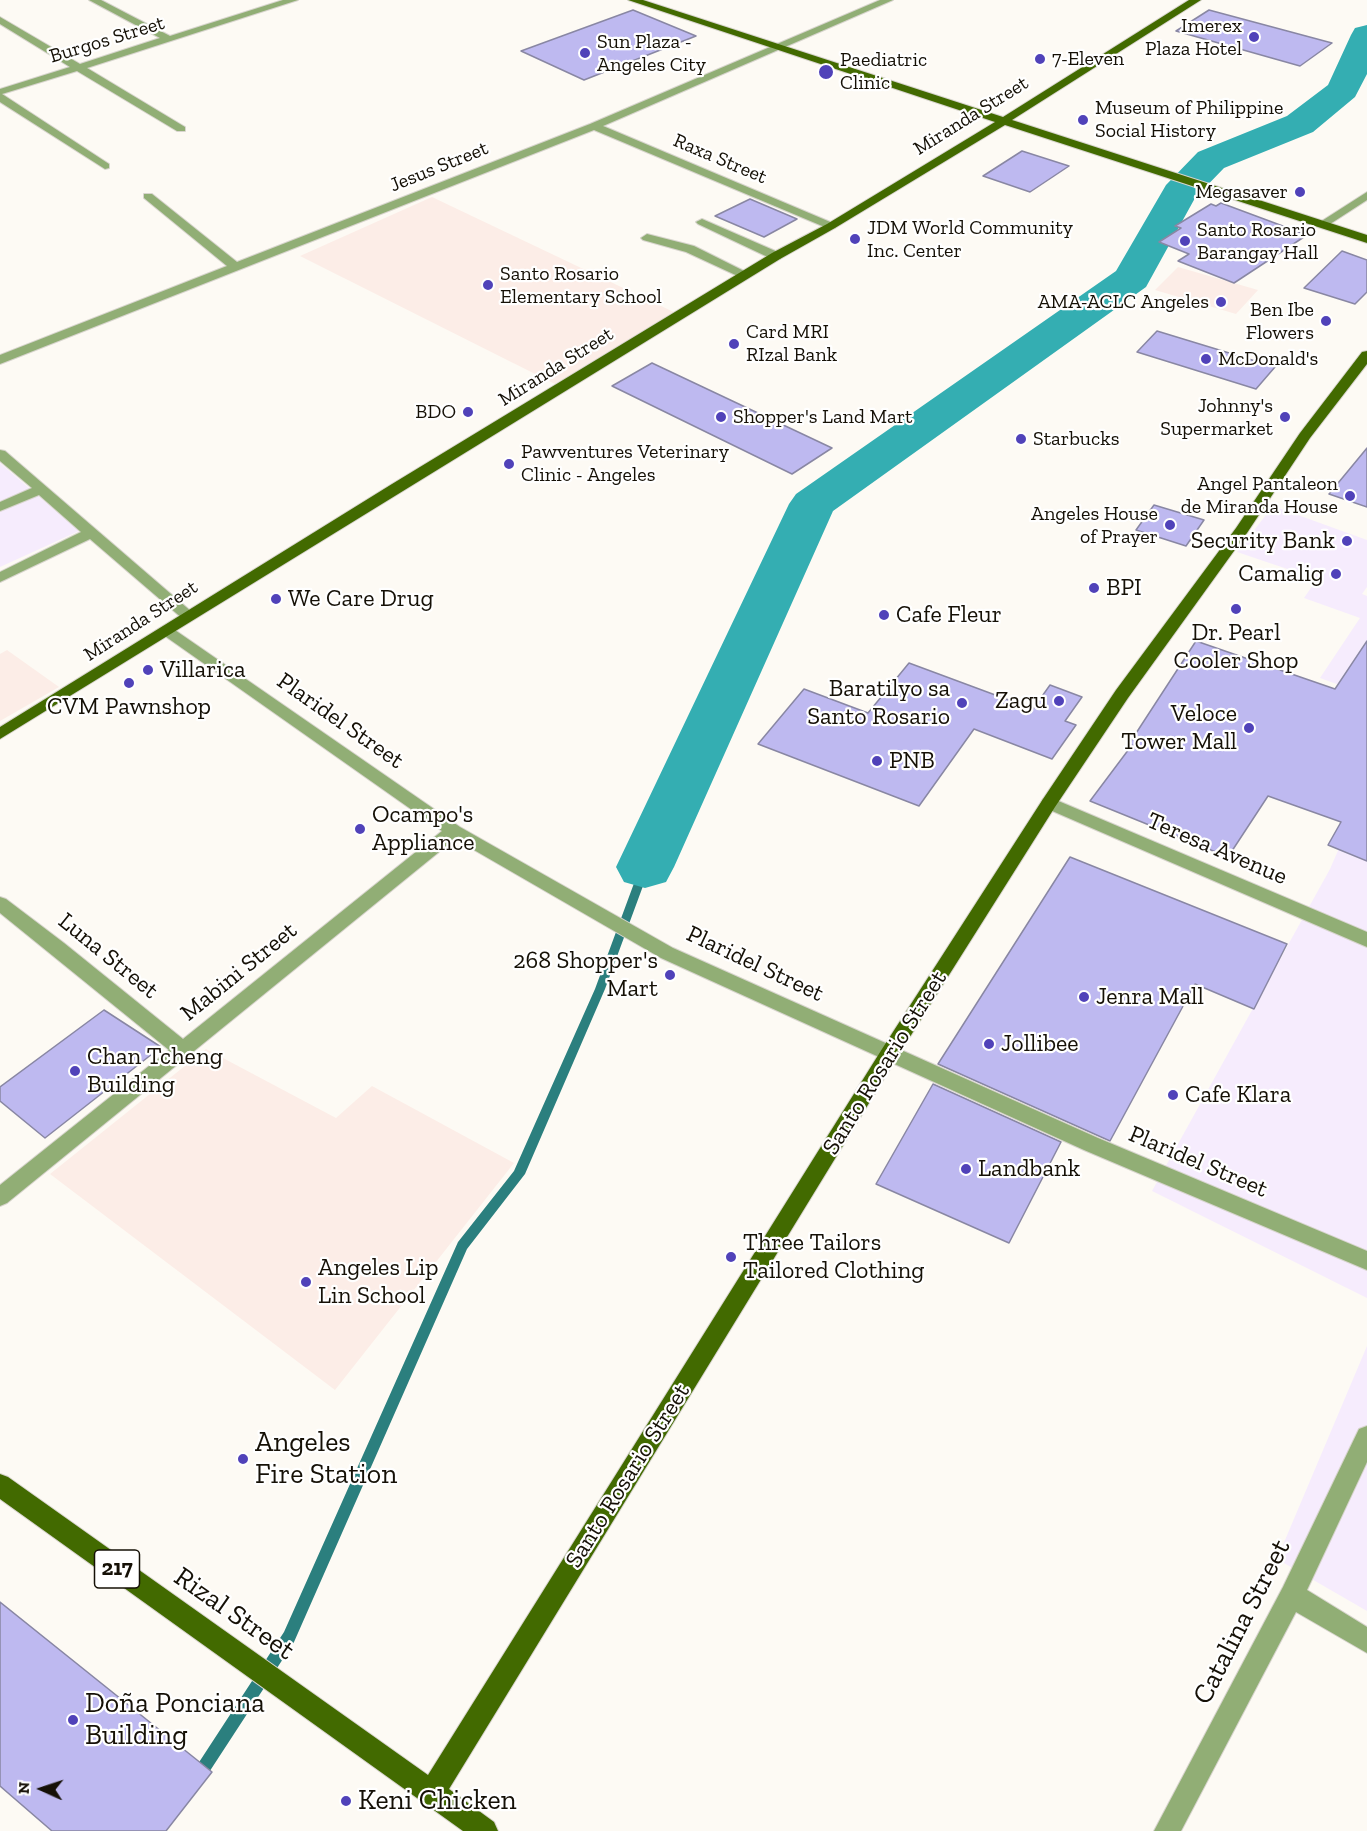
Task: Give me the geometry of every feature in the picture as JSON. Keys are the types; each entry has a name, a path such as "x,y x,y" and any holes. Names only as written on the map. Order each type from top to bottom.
{"main road":[{"name":"Miranda Street","path":"0,734 188,616 776,256 831,226 1004,121 1196,0"},
{"path":"641,1 1135,166 1367,239"},
{"name":"Santo Rosario Street","path":"432,1792 889,1054 1049,803 1122,694 1242,530 1305,436 1367,355"},
{"name":"Rizal Street","path":"0,1485 234,1654 432,1792"},
{"name":"217","path":"432,1792 484,1831"}],"street":[{"path":"94,0 169,39"},
{"name":"Burgos Street","path":"0,92 293,0"},
{"name":"Jesus Street","path":"0,360 594,126 888,0"},
{"path":"0,20 181,129"},
{"path":"0,97 105,166"},
{"name":"Raxa Street","path":"594,126 831,226"},
{"path":"1323,224 1367,195"},
{"path":"148,196 237,268"},
{"path":"702,222 776,256"},
{"path":"647,238 690,249 746,275"},
{"path":"2,458 188,616"},
{"path":"0,507 40,490"},
{"path":"0,578 90,533"},
{"name":"Plaridel Street","path":"166,631 454,831 667,953 1091,1144 1367,1261"},
{"name":"Teresa Avenue","path":"1049,803 1367,940"},
{"name":"Mabini Street","path":"0,1197 454,831"},
{"name":"Luna Street","path":"0,904 183,1050"},
{"name":"Catalina Street","path":"1167,1831 1292,1595 1367,1437"},
{"path":"1292,1595 1367,1641"}],"shaded area":[{"name":"Santo Rosario Elementary School","path":"432,197 680,315 555,384 300,256"},
{"name":"AMA-ACLC Angeles","path":"1178,267 1258,290 1236,314 1155,290"},
{"path":"0,463 79,531 0,567"},
{"path":"1273,506 1367,540 1367,587 1362,594 1367,596 1367,695 1320,678 1360,618 1304,598 1317,579 1237,552"},
{"path":"7,650 59,687 0,721 0,654"},
{"path":"1367,784 1367,1298 1152,1191 1330,869"},
{"name":"Angeles Lip Lin School","path":"206,1049 336,1118 372,1086 514,1163 335,1390 50,1174"},
{"path":"1367,1346 1367,1611 1277,1559"}],"building":[{"name":"Sun Plaza - Angeles City","path":"633,10 696,36 584,80 521,51"},
{"name":"Imerex Plaza Hotel","path":"1209,10 1332,43 1300,66 1176,31"},
{"path":"1022,151 1069,166 1030,192 983,176"},
{"path":"750,199 797,219 764,237 715,216"},
{"path":"1221,203 1307,235 1234,283 1178,261 1189,254 1159,242 1181,228 1175,226 1211,204 1216,206"},
{"path":"1342,251 1367,260 1367,292 1355,304 1304,288"},
{"name":"McDonald's","path":"1157,331 1275,367 1256,389 1137,352"},
{"name":"Shopper's Land Mart","path":"652,363 832,448 792,474 612,386"},
{"name":"Angel Pantaleon de Miranda House","path":"1367,448 1367,507 1329,494"},
{"name":"Angeles House of Prayer","path":"1154,505 1204,520 1186,546 1136,530"},
{"name":"Veloce Tower Mall","path":"1196,641 1335,689 1367,641 1367,861 1328,845 1341,822 1268,796 1228,857 1090,801 1132,745 1129,744"},
{"path":"909,663 1033,709 1050,685 1082,697 1065,721 1076,725 1052,759 974,729 919,806 758,744 804,689 868,713"},
{"name":"Jenra Mall","path":"1070,857 1287,944 1254,1009 1195,984 1110,1141 938,1064"},
{"name":"Chan Tcheng Building","path":"104,1010 161,1047 45,1138 0,1101 0,1087"},
{"name":"Landbank","path":"933,1084 1061,1142 1009,1243 876,1184"},
{"name":"Doña Ponciana Building","path":"0,1602 212,1772 166,1831 52,1831 0,1786"}],"waterway":[{"path":"645,867 813,504 1132,278 1179,193 1211,160 1300,124 1343,90 1367,35"},
{"path":"197,1778 289,1637 462,1246 519,1174 600,989 645,867"}],"place":[{"name":"Imerex Plaza Hotel","path":"1254,37"},
{"name":"Sun Plaza - Angeles City","path":"585,53"},
{"name":"7-Eleven","path":"1040,59"},
{"name":"Paediatric Clinic","path":"826,72"},
{"name":"Museum of Philippine Social History","path":"1083,120"},
{"name":"Megasaver","path":"1300,192"},
{"name":"JDM World Community Inc. Center","path":"855,239"},
{"name":"Santo Rosario Barangay Hall","path":"1185,241"},
{"name":"Santo Rosario Elementary School","path":"488,285"},
{"name":"AMA-ACLC Angeles","path":"1221,302"},
{"name":"Ben Ibe Flowers","path":"1326,321"},
{"name":"Card MRI RIzal Bank","path":"734,344"},
{"name":"McDonald's","path":"1206,359"},
{"name":"BDO","path":"468,412"},
{"name":"Shopper's Land Mart","path":"721,417"},
{"name":"Johnny's Supermarket","path":"1285,417"},
{"name":"Starbucks","path":"1021,439"},
{"name":"Pawventures Veterinary Clinic - Angeles","path":"509,464"},
{"name":"Angel Pantaleon de Miranda House","path":"1350,496"},
{"name":"Angeles House of Prayer","path":"1170,525"},
{"name":"Security Bank","path":"1347,541"},
{"name":"Camalig","path":"1336,574"},
{"name":"BPI","path":"1094,588"},
{"name":"We Care Drug","path":"276,599"},
{"name":"Dr. Pearl Cooler Shop","path":"1236,609"},
{"name":"Cafe Fleur","path":"884,615"},
{"name":"Villarica","path":"148,670"},
{"name":"CVM Pawnshop","path":"129,683"},
{"name":"Zagu","path":"1059,701"},
{"name":"Baratilyo sa Santo Rosario","path":"962,703"},
{"name":"Veloce Tower Mall","path":"1249,728"},
{"name":"PNB","path":"877,761"},
{"name":"Ocampo's Appliance","path":"360,829"},
{"name":"268 Shopper's Mart","path":"670,975"},
{"name":"Jenra Mall","path":"1084,997"},
{"name":"Jollibee","path":"989,1044"},
{"name":"Chan Tcheng Building","path":"75,1071"},
{"name":"Cafe Klara","path":"1173,1095"},
{"name":"Landbank","path":"966,1169"},
{"name":"Three Tailors Tailored Clothing","path":"731,1257"},
{"name":"Angeles Lip Lin School","path":"306,1282"},
{"name":"Angeles Fire Station","path":"243,1459"},
{"name":"Doña Ponciana Building","path":"73,1720"},
{"name":"Keni Chicken","path":"346,1801"}]}
